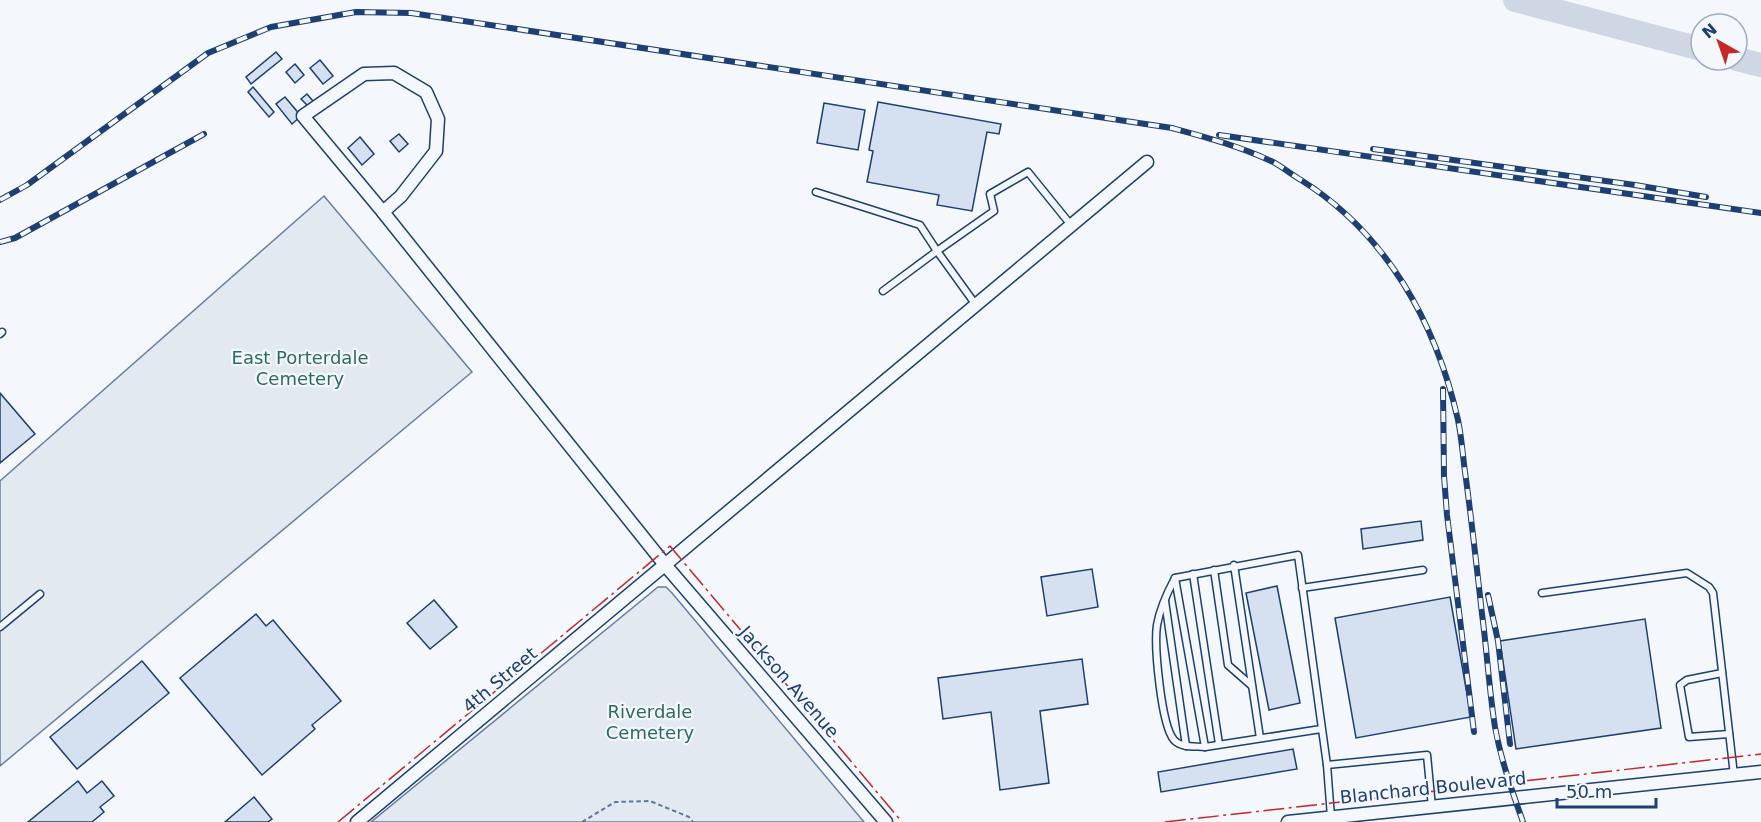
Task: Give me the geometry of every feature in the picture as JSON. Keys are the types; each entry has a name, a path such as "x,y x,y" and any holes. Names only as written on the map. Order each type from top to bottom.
{"street":[{"name":"Jackson Avenue","path":"382,212 401,196 436,151 438,119 426,92 394,73 364,74 303,116 666,566 886,822"},
{"name":"4th Street","path":"357,822 1147,162"},
{"name":"Blanchard Boulevard","path":"1288,822 1761,772"}],"lane":[{"path":"883,291 994,211 990,194 1028,172 1071,225"},
{"path":"816,192 920,225 976,305"},
{"path":"1322,729 1205,747 1186,746 1174,741 1166,726 1156,654 1157,627 1164,599 1175,578 1234,565 1298,555 1327,765 1331,817"},
{"path":"1234,565 1260,738"},
{"path":"1214,570 1228,665 1252,686"},
{"path":"1302,588 1423,570"},
{"path":"1542,593 1687,573 1709,587 1713,593 1734,775"},
{"path":"1193,574 1219,744"},
{"path":"1175,578 1205,747"},
{"path":"0,627 40,594"},
{"path":"1164,599 1186,746"},
{"path":"1722,674 1687,680 1680,685 1689,737 1729,734"},
{"path":"1327,765 1427,755 1432,807"}],"path":[{"path":"582,822 615,802 650,801 689,817 693,822"}],"green space":[{"name":"East Porterdale Cemetery","path":"324,196 472,372 0,766 0,481"},
{"name":"Riverdale Cemetery","path":"658,587 666,587 672,593 864,822 371,822"}],"building":[{"path":"276,52 282,59 251,84 246,77"},
{"path":"320,60 333,76 323,84 310,68"},
{"path":"295,64 304,75 295,83 286,72"},
{"path":"253,87 274,112 269,117 248,92"},
{"path":"307,94 313,101 308,106 301,99"},
{"path":"285,97 301,116 292,124 276,104"},
{"path":"878,102 1001,124 999,134 987,132 972,211 937,205 939,195 867,182 873,151 869,150"},
{"path":"824,103 865,110 858,150 817,143"},
{"path":"399,134 408,144 399,152 390,141"},
{"path":"360,137 374,154 362,165 348,148"},
{"path":"0,393 35,434 0,463"},
{"path":"1421,521 1423,540 1363,549 1361,529"},
{"path":"1092,569 1098,607 1047,616 1041,577"},
{"path":"1277,586 1300,703 1269,710 1246,593"},
{"path":"1450,597 1471,717 1356,738 1335,618"},
{"path":"434,600 457,627 430,649 407,623"},
{"path":"256,614 266,626 273,620 341,701 312,725 315,729 262,775 180,678"},
{"path":"1645,619 1661,728 1516,749 1500,641"},
{"path":"1082,659 1088,704 1040,711 1049,783 1000,790 991,712 943,719 938,678"},
{"path":"142,661 169,693 77,769 50,737"},
{"path":"1293,749 1297,769 1161,792 1158,772"},
{"path":"78,781 87,793 102,781 114,796 100,807 104,812 92,822 28,822"},
{"path":"254,797 272,819 268,822 225,822"}],"waterway":[{"path":"1515,0 1689,46"},
{"path":"1749,62 1761,65"}],"railway":[{"path":"0,200 27,185 208,53 271,27 356,12 411,13 1172,128 1222,142 1259,156 1275,163 1332,202 1359,227 1383,254 1404,284 1436,349 1461,435 1495,727 1523,822"},
{"path":"0,242 15,238 204,134"},
{"path":"1219,135 1761,213"},
{"path":"1373,149 1706,197"},
{"path":"1443,389 1447,515 1474,732"},
{"path":"1488,595 1498,641 1510,744"}],"power":[{"path":"338,822 670,546 902,822"},
{"path":"1165,822 1761,754"}]}
